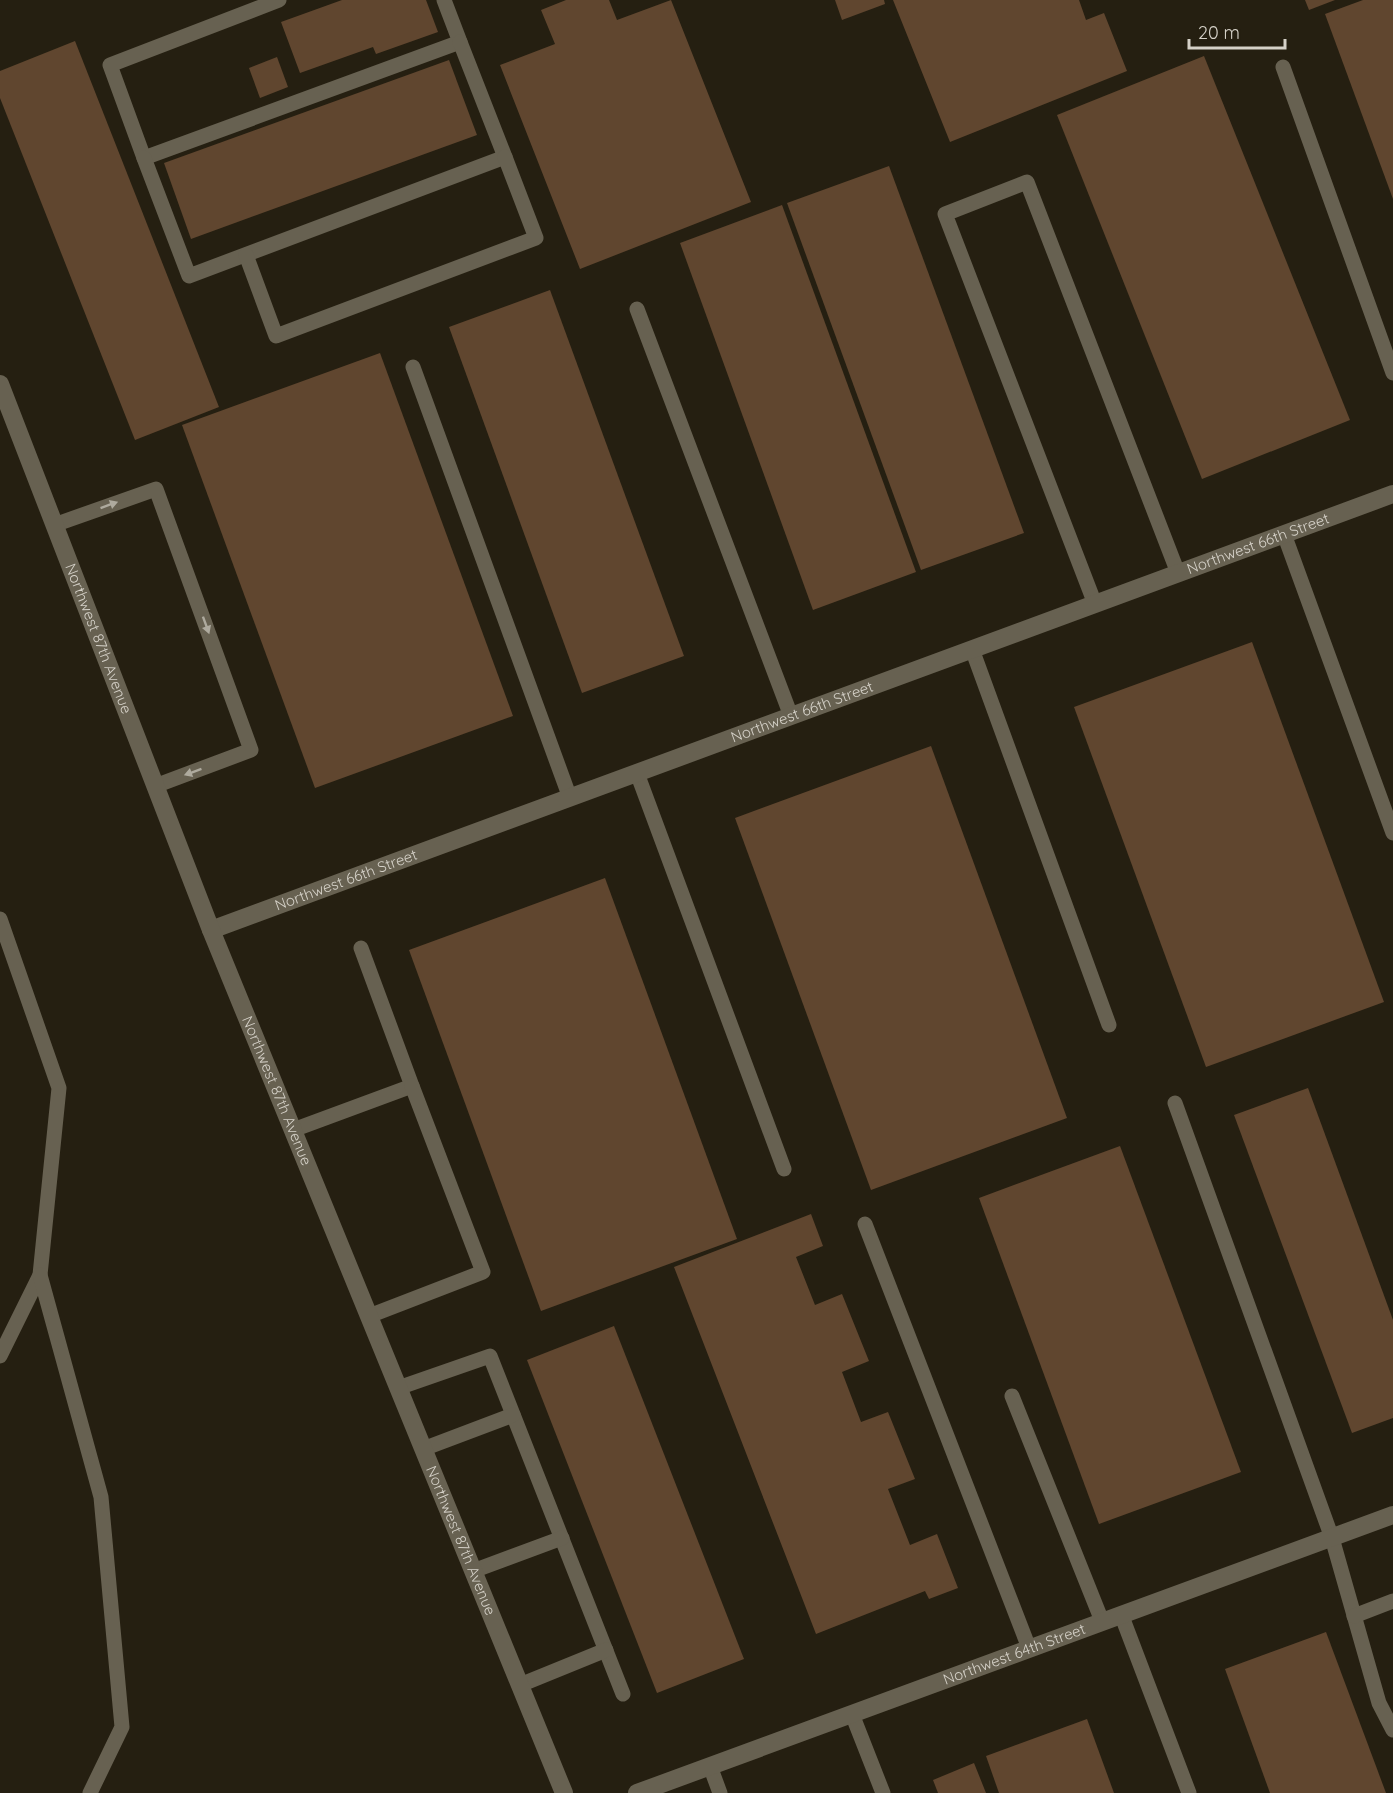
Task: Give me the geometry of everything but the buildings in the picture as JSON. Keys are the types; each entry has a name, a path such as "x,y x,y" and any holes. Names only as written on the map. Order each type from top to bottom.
{"street":[{"name":"Northwest 87th Avenue","path":"0,384 211,930 564,1793"},
{"name":"Northwest 66th Street","path":"211,930 1393,494"},
{"name":"Northwest 64th Street","path":"637,1793 1393,1515"}],"lane":[{"path":"279,0 110,65 189,276 505,157"},
{"path":"246,255 276,336 536,238 444,0"},
{"path":"144,158 460,42"},
{"path":"1283,67 1393,373"},
{"path":"1095,604 945,214 1027,182 1178,573"},
{"path":"637,309 791,716"},
{"path":"413,367 570,798"},
{"path":"54,525 156,489 251,750 155,786"},
{"path":"1284,534 1393,833"},
{"path":"972,649 1109,1025"},
{"path":"637,773 784,1169"},
{"path":"0,919 59,1089 40,1275 0,1356"},
{"path":"361,948 483,1272 369,1316"},
{"path":"293,1130 412,1086"},
{"path":"1175,1102 1332,1538 1379,1703 1393,1730"},
{"path":"865,1224 1029,1648"},
{"path":"40,1275 101,1497 122,1727 90,1793"},
{"path":"398,1388 490,1356 623,1694"},
{"path":"1012,1396 1102,1621"},
{"path":"423,1449 513,1415"},
{"path":"473,1571 561,1538"},
{"path":"1354,1616 1393,1601"},
{"path":"1121,1614 1189,1793"},
{"path":"520,1686 606,1650"},
{"path":"852,1714 883,1793"},
{"path":"710,1766 720,1793"}]}
